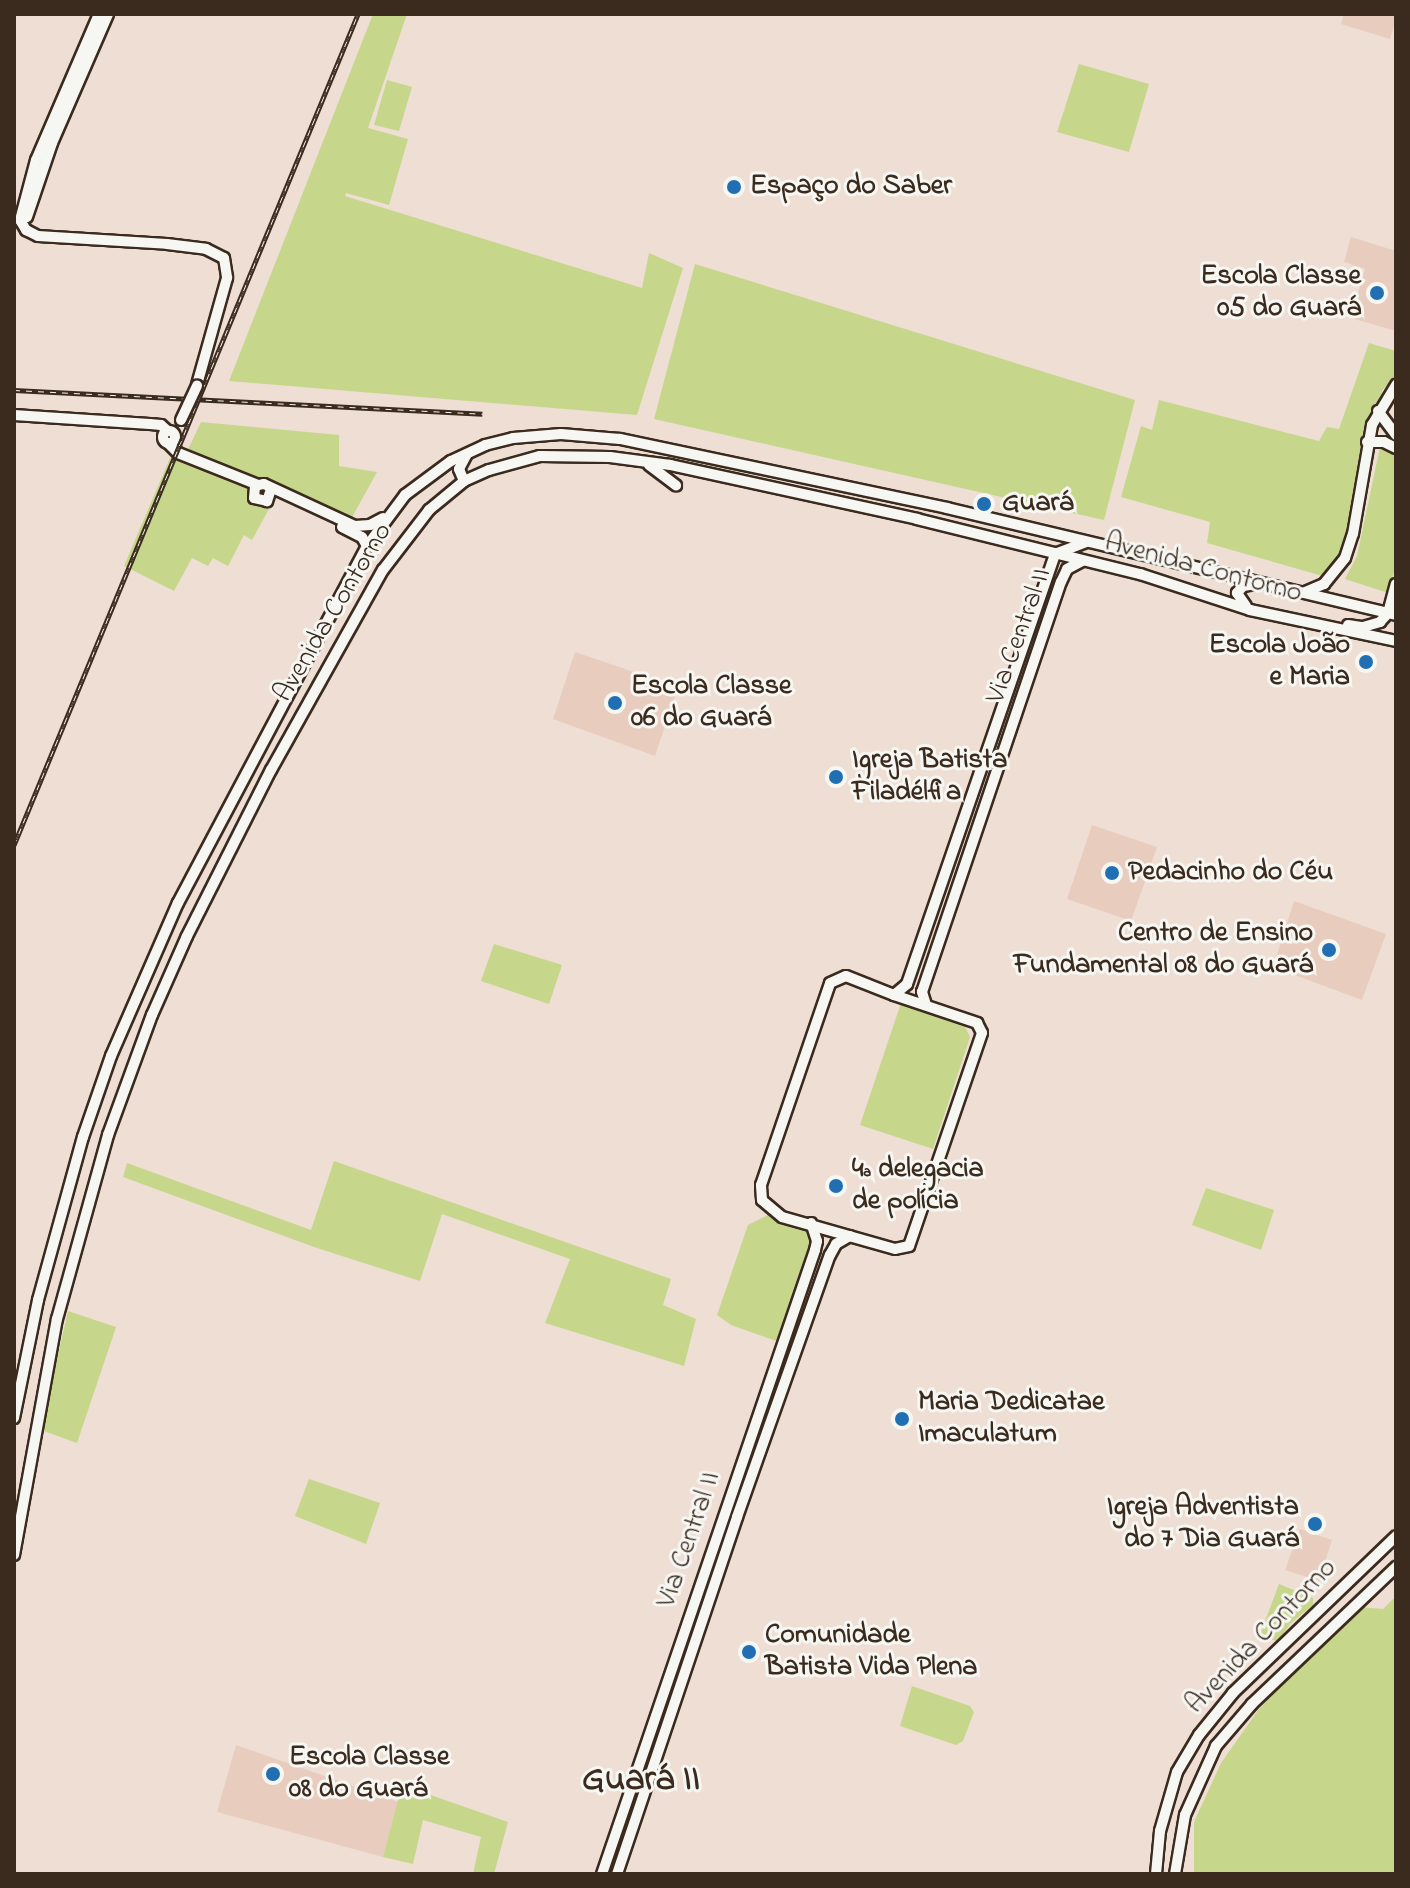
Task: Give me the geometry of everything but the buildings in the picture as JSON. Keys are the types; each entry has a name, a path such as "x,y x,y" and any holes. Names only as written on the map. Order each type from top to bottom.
{"main road":[{"path":"99,14 36,160 20,220 26,230 38,236 167,244 206,249 224,258 227,278 197,385 181,421 170,436"},
{"path":"25,205 108,14"},
{"path":"1300,593 1324,584 1345,558 1353,534 1367,442 1378,411 1396,385"},
{"path":"1378,411 1396,435"},
{"path":"14,415 161,425 187,456 236,475 270,494 355,526 370,525 391,512"},
{"name":"Avenida Contorno","path":"14,1418 53,1242 111,1056 178,903 254,753 367,546 391,512 420,482 468,453 513,438 561,434 620,439 898,497 1392,614"},
{"path":"1367,442 1384,442 1396,448"},
{"path":"464,481 459,466 468,453"},
{"name":"Avenida Contorno","path":"14,1555 44,1383 74,1256 108,1135 152,1015 187,936 271,770 383,570 429,510 464,481 489,470 540,456 644,461 917,519 1184,587 1250,610 1396,641"},
{"path":"644,461 676,485"},
{"path":"826,498 832,492 828,483"},
{"path":"255,488 258,502 270,494"},
{"path":"270,494 362,537 367,546"},
{"path":"893,514 903,508 898,497"},
{"path":"917,519 914,508 918,502"},
{"path":"1055,554 1089,541"},
{"name":"Via Central II","path":"894,995 907,984 1055,554"},
{"name":"Via Central II","path":"926,1005 922,992 935,951 1065,573 1082,561"},
{"path":"1250,610 1237,597 1238,590 1248,584 1262,584"},
{"path":"1299,620 1327,620 1363,627 1380,622 1392,614 1396,584"},
{"path":"1036,609 1051,615"},
{"path":"1004,698 1020,703"},
{"path":"254,753 267,761 271,770"},
{"path":"178,903 174,929 187,936"},
{"path":"920,946 935,951"},
{"path":"846,976 926,1005 977,1023 981,1039 909,1246 886,1248 811,1223 782,1217 768,1208 762,1200 761,1185 830,983 846,976"},
{"name":"Via Central II","path":"602,1874 815,1250 817,1241 811,1223"},
{"name":"Via Central II","path":"617,1874 726,1546 830,1255 836,1244 850,1236"},
{"path":"53,1242 69,1246 74,1256"},
{"path":"14,1357 27,1355"},
{"path":"14,1364 24,1373"},
{"path":"14,1487 27,1484"},
{"name":"Avenida Contorno","path":"1156,1874 1166,1808 1180,1765 1199,1735 1233,1693 1396,1536"},
{"path":"715,1542 726,1546"},
{"path":"1384,1547 1396,1552"},
{"name":"Avenida Contorno","path":"1175,1874 1185,1815 1216,1746 1299,1658 1396,1567"},
{"path":"1287,1642 1289,1656 1299,1658"},
{"path":"1199,1735 1208,1735 1216,1746"},
{"path":"624,1808 638,1812"},
{"path":"1166,1808 1174,1818 1185,1815"}],"shaded area":[{"path":"1344,14 1396,14 1390,39 1341,24"},
{"name":"Escola Classe 05 do Guará","path":"1351,237 1396,251 1396,331 1351,318 1365,269 1344,262"},
{"name":"Escola Classe 06 do Guará","path":"575,652 678,687 655,756 553,719"},
{"name":"Pedacinho do Céu","path":"1092,825 1157,847 1131,921 1067,899"},
{"name":"Centro de Ensino Fundamental 08 do Guará","path":"1294,901 1386,934 1362,1000 1273,967"},
{"path":"1300,1529 1332,1540 1319,1581 1285,1570"},
{"name":"Escola Classe 08 do Guará","path":"236,1745 399,1802 383,1857 217,1812"}],"green space":[{"path":"373,14 407,14 368,128 408,139 389,205 346,193 345,196 642,288 649,253 683,268 637,415 229,381"},
{"path":"1079,64 1149,84 1129,152 1057,132"},
{"path":"387,80 412,87 399,131 374,125"},
{"path":"695,264 1135,400 1104,520 654,419"},
{"path":"1369,343 1396,351 1396,376 1383,389 1359,456 1346,548 1326,577 1207,543 1210,522 1121,497 1141,426 1152,430 1159,400 1319,441 1327,427 1339,429"},
{"path":"201,422 339,435 339,466 377,472 351,519 281,487 252,540 244,535 228,566 213,558 208,566 192,558 174,591 124,566 170,458 184,458"},
{"path":"1380,447 1396,453 1396,566 1388,593 1345,579 1357,556"},
{"path":"494,944 562,965 549,1004 481,981"},
{"path":"901,1003 965,1027 970,1037 933,1149 860,1125"},
{"path":"334,1161 671,1279 663,1305 696,1319 684,1366 545,1323 570,1259 442,1214 420,1281 314,1247 123,1177 127,1163 311,1230"},
{"path":"1206,1188 1274,1210 1261,1250 1192,1225"},
{"path":"770,1214 811,1228 815,1233 782,1343 731,1325 717,1315 748,1225"},
{"path":"68,1311 116,1327 77,1443 41,1430"},
{"path":"309,1479 380,1503 366,1544 295,1516"},
{"path":"1279,1584 1313,1598 1313,1605 1291,1623 1278,1641 1259,1637"},
{"path":"1396,1596 1396,1874 1194,1874 1194,1822 1221,1763 1259,1709 1359,1607 1383,1609"},
{"path":"912,1686 970,1706 974,1712 963,1741 956,1745 900,1726"},
{"path":"402,1785 508,1822 494,1874 473,1874 481,1837 423,1820 413,1864 383,1857"}],"railway":[{"path":"14,845 358,14"},
{"path":"14,390 482,414"}],"place":[{"name":"Espaço do Saber","path":"734,187"},
{"name":"Escola Classe 05 do Guará","path":"1377,293"},
{"name":"Guará","path":"984,504"},
{"name":"Escola João e Maria","path":"1366,662"},
{"name":"Escola Classe 06 do Guará","path":"615,703"},
{"name":"Igreja Batista Filadélfia","path":"836,777"},
{"name":"Pedacinho do Céu","path":"1112,873"},
{"name":"Centro de Ensino Fundamental 08 do Guará","path":"1329,950"},
{"name":"4ª delegacia de polícia","path":"836,1186"},
{"name":"Maria Dedicatae Imaculatum","path":"902,1419"},
{"name":"Igreja Adventista do 7 Dia Guará","path":"1315,1524"},
{"name":"Comunidade Batista Vida Plena","path":"749,1652"},
{"name":"Escola Classe 08 do Guará","path":"273,1774"}],"district":[{"name":"Guará II","path":"641,1781"}]}
